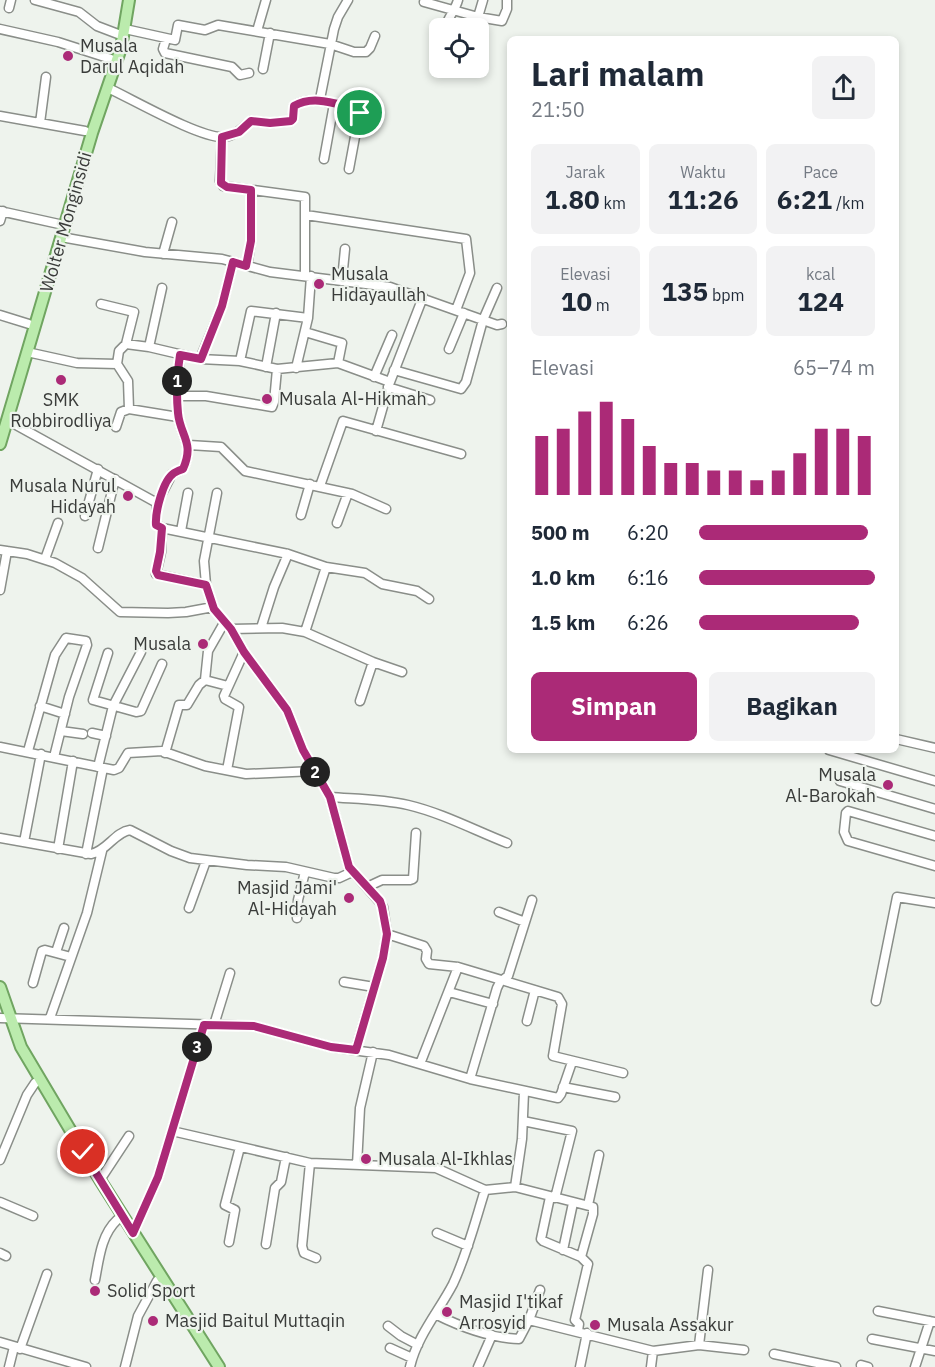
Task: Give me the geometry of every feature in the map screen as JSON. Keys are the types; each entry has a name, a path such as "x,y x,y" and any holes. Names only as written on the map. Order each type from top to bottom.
{"main road":[{"name":"Wolter Monginsidi","path":"3,420 27,352 61,237 62,219 85,131 111,59 127,31 122,0"},
{"name":"Wolter Monginsidi","path":"0,444 3,420 29,324 62,219 127,31 129,0"},
{"path":"0,987 7,1032 35,1083 100,1180 219,1367"},
{"path":"3,1016 117,1220 212,1367"}],"street":[{"path":"34,0 79,12 97,26 175,40 179,24 205,30 218,25 270,33 330,44 354,52 366,52 375,36"},
{"path":"257,31 266,0"},
{"path":"320,99 327,71 330,44 338,17 348,0"},
{"path":"448,18 455,10 458,0"},
{"path":"478,17 483,0"},
{"path":"424,2 499,22 504,20 507,0"},
{"path":"0,29 58,42 111,59"},
{"path":"262,69 270,33"},
{"path":"166,39 165,54 232,68 240,75 249,73"},
{"path":"40,123 46,77"},
{"path":"108,88 192,130 222,137 239,132 251,121 270,123 291,121 295,104 320,99 360,110 349,169"},
{"path":"324,159 334,104"},
{"path":"0,116 85,131"},
{"path":"222,137 221,183 227,187 304,196 307,200 308,318 296,368"},
{"path":"246,266 251,241 251,190"},
{"path":"0,221 1,211 62,219"},
{"path":"306,215 466,239 470,273 449,348"},
{"path":"162,254 172,222"},
{"path":"61,237 162,254 222,259 270,272 390,287 496,325 502,324"},
{"path":"342,280 345,249"},
{"path":"201,359 222,306 233,262"},
{"path":"149,347 162,288"},
{"path":"394,370 461,389 466,382 483,320 496,288"},
{"path":"376,431 394,370 423,297"},
{"path":"101,304 134,312 126,344 119,351 117,364 128,381 129,409"},
{"path":"240,361 251,311 308,318"},
{"path":"266,367 276,313"},
{"path":"0,315 29,324"},
{"path":"304,333 342,343 338,363"},
{"path":"375,376 392,335"},
{"path":"126,344 201,359 240,361 277,369 338,363 430,400"},
{"path":"27,352 77,363 117,364"},
{"path":"180,355 176,384 178,417 189,445 183,469 172,474 157,503 156,525 288,554 326,567 365,573 382,584 417,591 429,599"},
{"path":"177,396 206,396 272,406 277,369"},
{"path":"116,427 121,412 129,409 178,417"},
{"path":"3,420 98,469 157,503"},
{"path":"320,486 343,421 461,454"},
{"path":"189,445 221,447 245,471 348,493 386,509"},
{"path":"85,516 98,469"},
{"path":"98,548 115,479"},
{"path":"301,515 310,484"},
{"path":"181,531 188,493"},
{"path":"217,493 204,561 206,585 213,606 287,710 303,750 330,797 349,867 382,907 387,934 383,958 356,1050"},
{"path":"338,523 348,493"},
{"path":"45,559 58,523"},
{"path":"162,528 156,574 206,585"},
{"path":"0,590 3,550 55,563 82,579 116,610 122,612 186,612 213,606"},
{"path":"261,628 274,587 288,554"},
{"path":"305,632 326,567"},
{"path":"227,626 287,628 305,632 373,662 402,672"},
{"path":"165,753 179,705 187,705 199,685 205,680 207,655 227,626"},
{"path":"28,751 55,655 68,637 86,641 87,645 54,757"},
{"path":"86,854 113,706 141,652"},
{"path":"227,770 239,708 224,698 244,652"},
{"path":"108,653 93,699 136,712 141,711 162,664"},
{"path":"360,701 373,662"},
{"path":"205,680 228,686"},
{"path":"40,706 65,714"},
{"path":"60,731 82,734"},
{"path":"92,733 106,736"},
{"path":"899,741 935,748"},
{"path":"0,747 28,751 100,768 118,769 128,753 160,751 204,766 246,774 314,771"},
{"path":"840,753 935,781"},
{"path":"24,842 40,754"},
{"path":"58,849 73,761"},
{"path":"840,781 935,809"},
{"path":"330,797 408,805 439,814 507,843"},
{"path":"935,836 848,811 846,813 844,832 848,841 935,866"},
{"path":"50,1018 87,913 102,851 122,832 130,830 171,851 206,861 286,867 334,878 352,872"},
{"path":"367,887 382,880 413,879 416,833"},
{"path":"0,838 86,854 102,851"},
{"path":"189,908 206,861"},
{"path":"297,918 298,900 305,872"},
{"path":"876,1001 893,925 896,899 903,897 935,903"},
{"path":"470,1079 499,984 508,976 532,900"},
{"path":"499,912 525,922"},
{"path":"56,952 64,928"},
{"path":"387,934 424,946 427,951 426,960 429,964 458,967 558,997 561,1000 553,1056 623,1073"},
{"path":"33,982 42,951 56,952 71,957"},
{"path":"420,1064 458,967"},
{"path":"214,1025 230,973"},
{"path":"344,982 375,987"},
{"path":"527,1021 535,990"},
{"path":"449,993 493,1004"},
{"path":"3,1016 254,1026 331,1047 373,1052 470,1079 558,1098 572,1062"},
{"path":"133,1233 158,1177 204,1025"},
{"path":"357,1166 360,1108 373,1052"},
{"path":"0,1160 4,1139 35,1083"},
{"path":"563,1087 615,1097"},
{"path":"515,1187 524,1092"},
{"path":"523,1121 572,1131 540,1236 543,1241 581,1257 587,1263 588,1268 575,1320 582,1332 580,1367"},
{"path":"172,1131 310,1163 436,1168 485,1190 515,1187 588,1205 594,1209 581,1257"},
{"path":"100,1180 129,1136"},
{"path":"229,1242 235,1211 225,1205 240,1147"},
{"path":"588,1205 599,1155"},
{"path":"266,1244 275,1188 281,1182 286,1157"},
{"path":"310,1163 302,1245 304,1253 316,1258"},
{"path":"390,1348 411,1362 454,1280 468,1246 485,1190"},
{"path":"0,1202 33,1216"},
{"path":"563,1250 573,1203"},
{"path":"95,1280 105,1237 117,1220"},
{"path":"437,1233 468,1246"},
{"path":"699,1345 708,1270"},
{"path":"9,1367 47,1275"},
{"path":"125,1367 138,1316 157,1281"},
{"path":"435,1314 462,1327 519,1339 540,1290"},
{"path":"878,1311 932,1322 915,1367"},
{"path":"529,1320 653,1351 699,1345 744,1350"},
{"path":"388,1326 418,1345"},
{"path":"478,1367 492,1335"},
{"path":"872,1340 935,1351"},
{"path":"0,1342 80,1366"},
{"path":"651,1367 653,1351"},
{"path":"774,1354 831,1366"}],"place":[{"name":"Musala Darul Aqidah","path":"68,56"},
{"name":"Musala Hidayaullah","path":"319,284"},
{"name":"SMK Robbirodliya","path":"61,380"},
{"name":"Musala Al-Hikmah","path":"267,399"},
{"name":"Musala Nurul Hidayah","path":"128,496"},
{"name":"Musala","path":"203,644"},
{"name":"Musala Al-Barokah","path":"888,785"},
{"name":"Masjid Jami' Al-Hidayah","path":"349,898"},
{"name":"Musala Al-Ikhlas","path":"366,1159"},
{"name":"Solid Sport","path":"95,1291"},
{"name":"Masjid I'tikaf Arrosyid","path":"447,1312"},
{"name":"Masjid Baitul Muttaqin","path":"153,1321"},
{"name":"Musala Assakur","path":"595,1325"}],"route":[{"path":"83,1152 133,1233 158,1177 204,1025 254,1026 331,1047 356,1050 383,958 387,934 380,901 349,867 330,797 303,750 287,710 244,652 231,629 214,609 206,585 156,573 162,528 156,525 157,503 172,474 183,469 189,445 178,417 176,384 180,355 201,359 222,306 233,262 246,266 251,241 251,190 227,187 221,183 222,137 239,132 249,122 255,120 270,123 289,122 293,119 295,104 320,99 359,109 360,113"}]}
